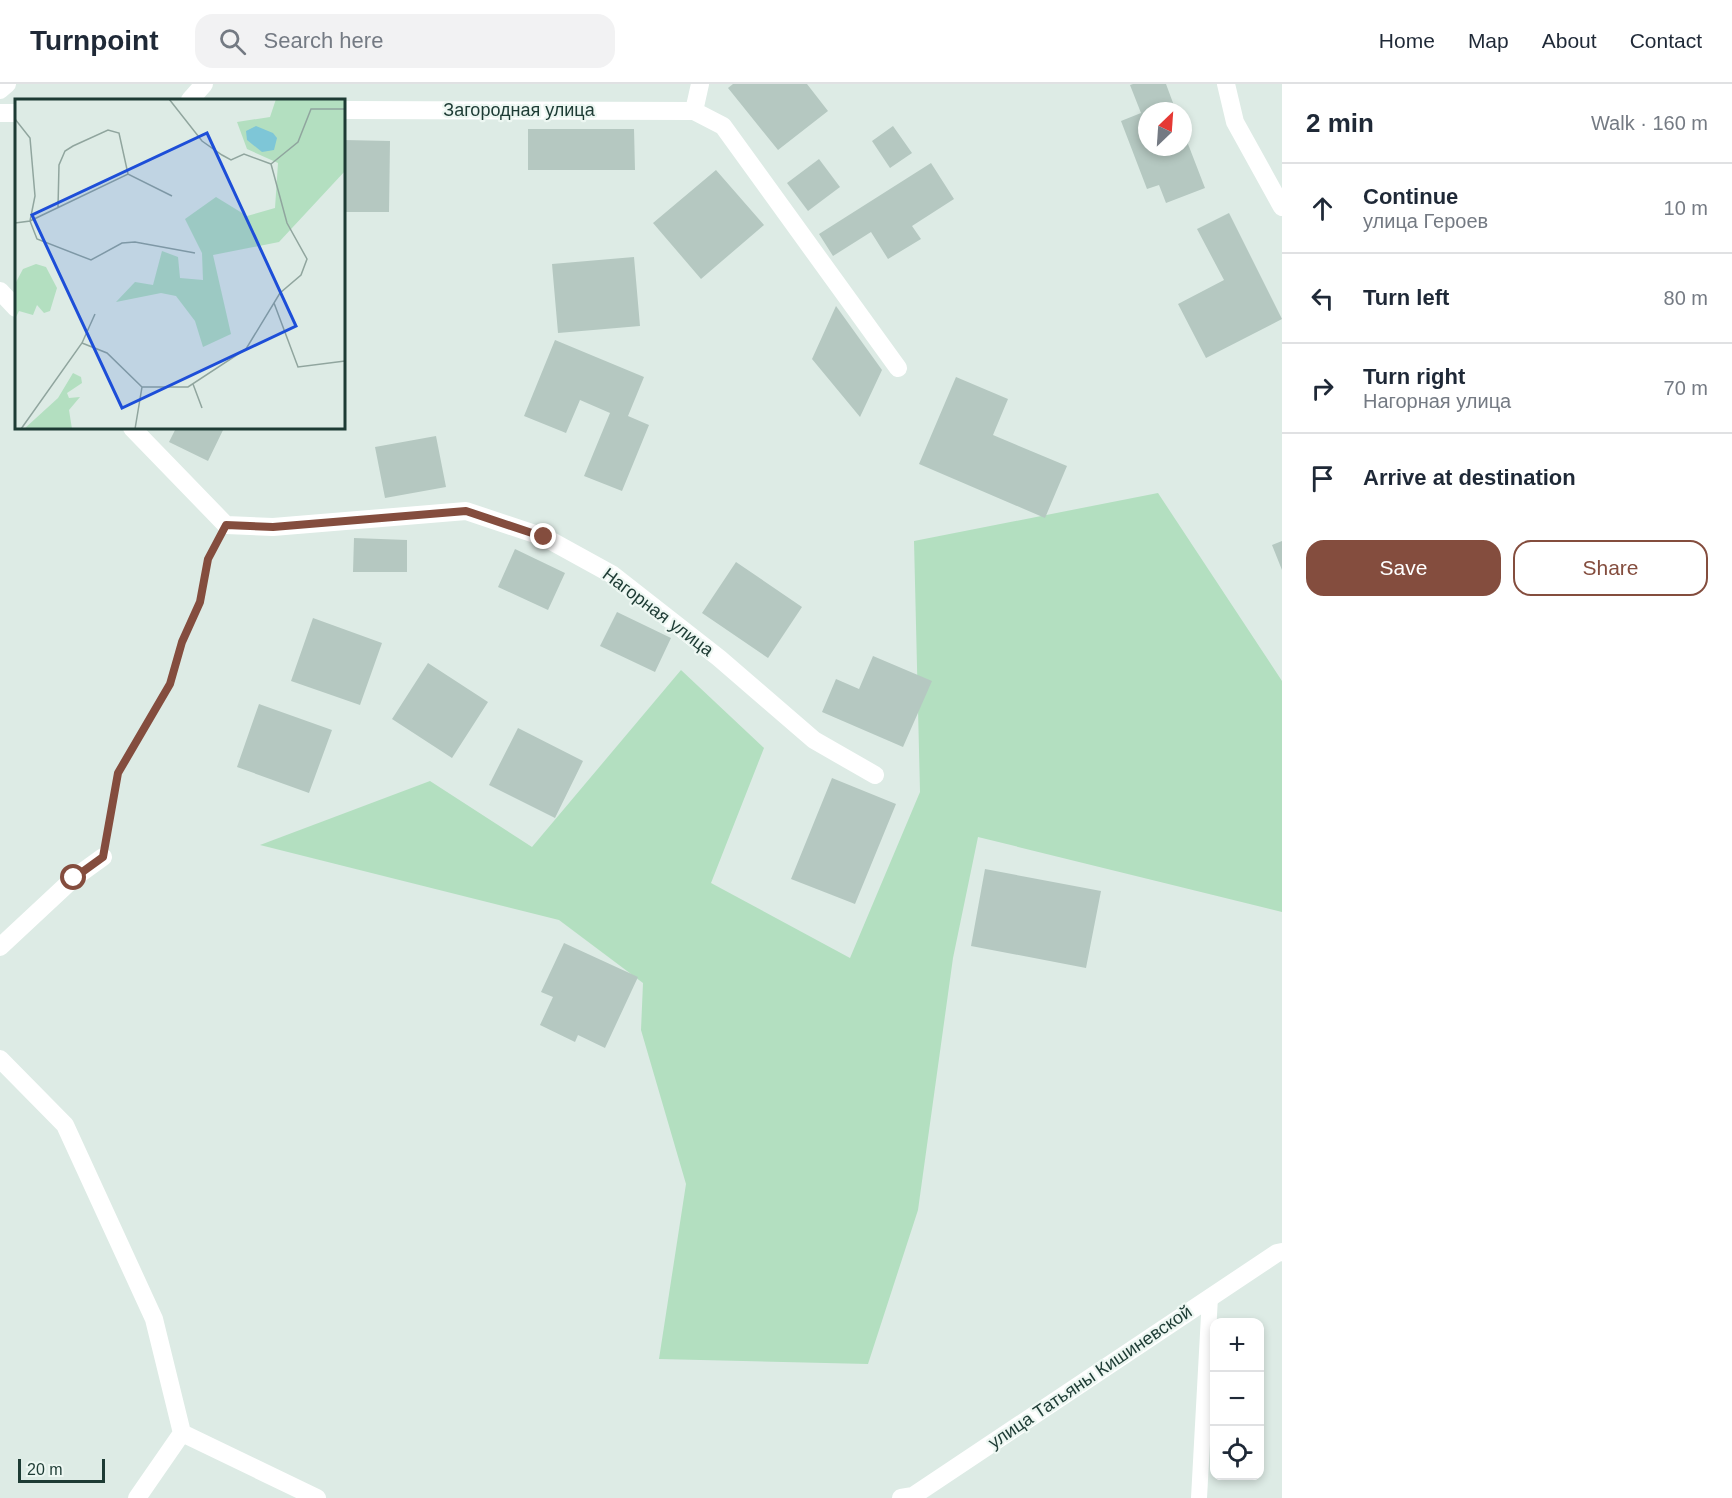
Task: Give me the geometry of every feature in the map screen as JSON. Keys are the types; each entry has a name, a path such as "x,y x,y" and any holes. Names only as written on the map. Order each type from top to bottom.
{"street":[{"path":"0,90 7,84"},
{"path":"191,99 204,84"},
{"path":"694,111 700,84"},
{"path":"1226,84 1235,122 1282,207"},
{"name":"Загородная улица","path":"345,110 694,111 723,126 897,368"},
{"path":"0,291 15,307"},
{"path":"133,429 226,525"},
{"name":"Нагорная улица","path":"226,525 273,527 466,511 544,537 613,575 719,658 814,741 875,775"},
{"path":"0,947 74,878 103,857"},
{"path":"0,1059 65,1125 154,1319 182,1433 137,1498"},
{"name":"улица Татьяны Кишиневской","path":"901,1498 913,1496 1210,1297 1280,1253"},
{"path":"182,1433 316,1498"}],"lane":[{"path":"1199,1498 1210,1297"}],"path":[{"path":"103,857 118,773 170,684 182,642 200,602 208,559 226,525"}],"green space":[{"path":"1158,493 1282,681 1282,912 978,837 953,958 918,1210 868,1364 659,1359 686,1184 641,1030 643,983 559,920 260,845 430,781 532,847 681,670 764,748 711,883 850,958 920,792 914,541"}],"building":[{"path":"733,84 807,84 828,111 778,150 728,88"},
{"path":"1166,84 1173,102 1138,102 1138,105 1130,85"},
{"path":"1138,114 1138,156 1192,154 1205,188 1166,203 1159,185 1147,189 1121,121"},
{"path":"893,126 912,153 890,168 872,141"},
{"path":"528,129 634,129 635,170 528,170"},
{"path":"345,140 390,141 389,212 345,212"},
{"path":"819,159 840,187 808,211 787,183"},
{"path":"931,163 954,199 912,226 921,239 888,259 871,232 833,256 819,234"},
{"path":"716,170 764,225 701,279 653,223"},
{"path":"1229,213 1282,319 1206,358 1178,304 1224,280 1197,229"},
{"path":"634,257 640,326 558,333 552,264"},
{"path":"836,306 882,370 860,417 812,359"},
{"path":"555,340 644,377 628,416 649,425 622,491 584,476 610,413 580,400 566,433 524,416"},
{"path":"956,377 1008,399 993,435 1067,466 1045,518 919,464"},
{"path":"176,429 224,429 208,461 169,442"},
{"path":"436,436 446,487 385,498 375,447"},
{"path":"354,538 407,540 407,572 353,572"},
{"path":"1282,541 1282,570 1272,545"},
{"path":"515,549 565,573 548,610 498,587"},
{"path":"736,562 802,607 768,658 702,613"},
{"path":"617,612 671,638 655,672 600,646"},
{"path":"313,618 382,643 360,705 291,681"},
{"path":"873,656 932,681 903,747 822,712 836,679 859,689"},
{"path":"428,663 488,702 452,758 392,719"},
{"path":"259,704 332,730 309,793 237,767"},
{"path":"518,728 583,761 555,818 489,785"},
{"path":"832,778 896,804 855,904 791,879"},
{"path":"985,869 1101,891 1086,968 971,946"},
{"path":"564,943 638,977 605,1048 578,1035 575,1042 540,1025 553,997 541,992"}],"route":[{"path":"74,878 103,857 118,773 170,684 182,642 200,602 208,559 226,525 273,527 466,511 544,537"}]}
